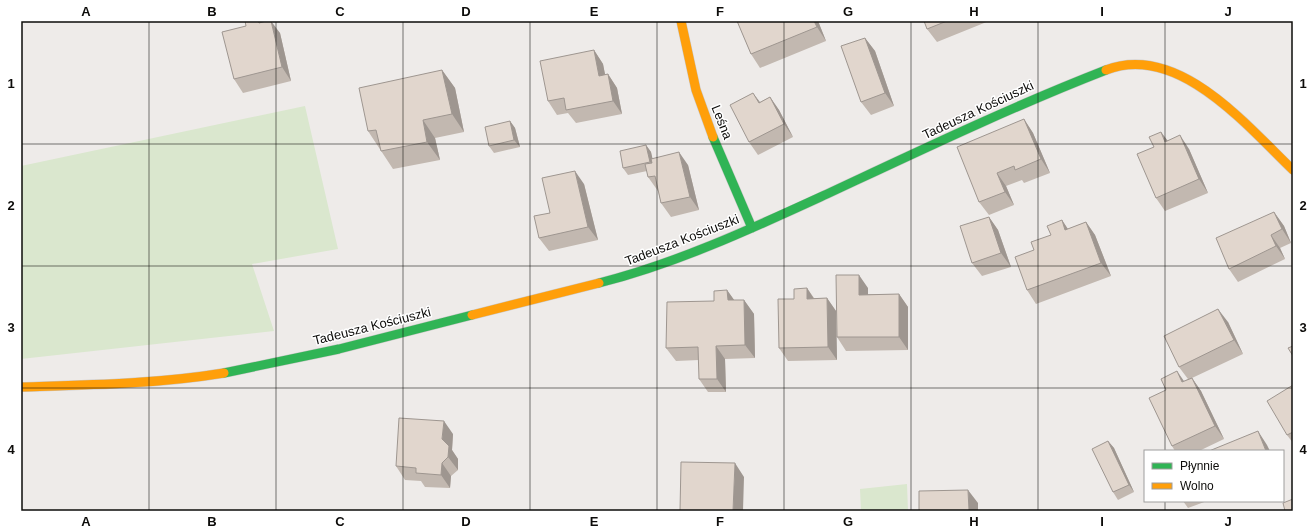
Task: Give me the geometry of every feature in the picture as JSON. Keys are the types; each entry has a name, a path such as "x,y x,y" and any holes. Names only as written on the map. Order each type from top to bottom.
{"street":[{"name":"Leśna","path":"681,21 696,90 704,116 752,228"},
{"name":"Tadeusza Kościuszki","path":"21,387 78,387 182,380 234,371 339,349 641,272 752,228 1037,97 1113,67 1139,65 1169,70 1200,85 1222,102 1293,170"}],"green space":[{"path":"305,106 338,249 252,264 274,331 21,359 21,166"},
{"path":"907,484 908,511 861,511 860,489"}],"building":[{"path":"245,21 258,21 259,23 271,21 282,67 234,79 222,32 246,26"},
{"path":"737,21 814,21 817,27 751,54"},
{"path":"924,21 947,21 927,29"},
{"path":"865,38 885,93 861,102 841,46"},
{"path":"594,50 599,76 608,74 613,101 566,110 564,98 548,101 540,61"},
{"path":"442,70 452,114 423,120 427,142 381,151 376,130 368,131 359,88"},
{"path":"753,93 759,103 770,97 784,124 749,142 730,105"},
{"path":"1024,119 1041,159 1015,170 1014,166 997,173 1005,192 979,202 957,147"},
{"path":"510,121 514,140 489,146 485,127"},
{"path":"1161,132 1165,142 1180,135 1199,179 1156,198 1137,154 1154,147 1149,137"},
{"path":"646,145 650,162 623,168 620,151"},
{"path":"679,152 690,197 661,203 655,176 648,177 645,164 652,163 651,159"},
{"path":"575,171 588,227 539,238 534,216 550,213 542,178"},
{"path":"1274,212 1282,229 1271,235 1276,246 1229,269 1216,238"},
{"path":"989,217 1001,253 972,263 960,226"},
{"path":"1062,220 1065,230 1086,222 1101,263 1027,290 1015,257 1034,250 1031,242 1051,235 1047,226"},
{"path":"836,275 859,275 859,295 899,294 899,337 837,337"},
{"path":"807,288 807,299 827,298 828,347 779,348 778,299 794,299 794,289"},
{"path":"727,290 728,300 744,300 745,345 716,346 717,379 699,379 698,347 666,348 667,302 714,301 714,291"},
{"path":"1218,309 1234,340 1179,367 1164,336"},
{"path":"1293,346 1293,356 1288,348"},
{"path":"1177,371 1182,382 1192,378 1215,426 1172,446 1149,398 1166,390 1161,379"},
{"path":"1293,385 1293,432 1287,435 1267,401"},
{"path":"399,418 444,421 442,439 449,446 448,457 442,463 441,475 416,473 416,468 396,466"},
{"path":"1258,431 1266,450 1211,450"},
{"path":"1108,441 1129,485 1113,492 1092,449"},
{"path":"681,462 735,463 733,511 680,511"},
{"path":"968,490 969,511 919,511 919,491"},
{"path":"1293,499 1293,511 1285,511 1283,503"}],"traffic: fast":[{"path":"599,283 658,265 715,244 1000,114 1106,70"},
{"path":"713,137 752,228"},
{"path":"224,373 339,349 472,315"}],"traffic: slow":[{"path":"681,21 696,90 713,137"},
{"path":"1106,70 1133,64 1159,68 1185,78 1209,93 1233,112 1293,170"},
{"path":"472,315 599,283"},
{"path":"21,387 148,382 224,373"}]}
